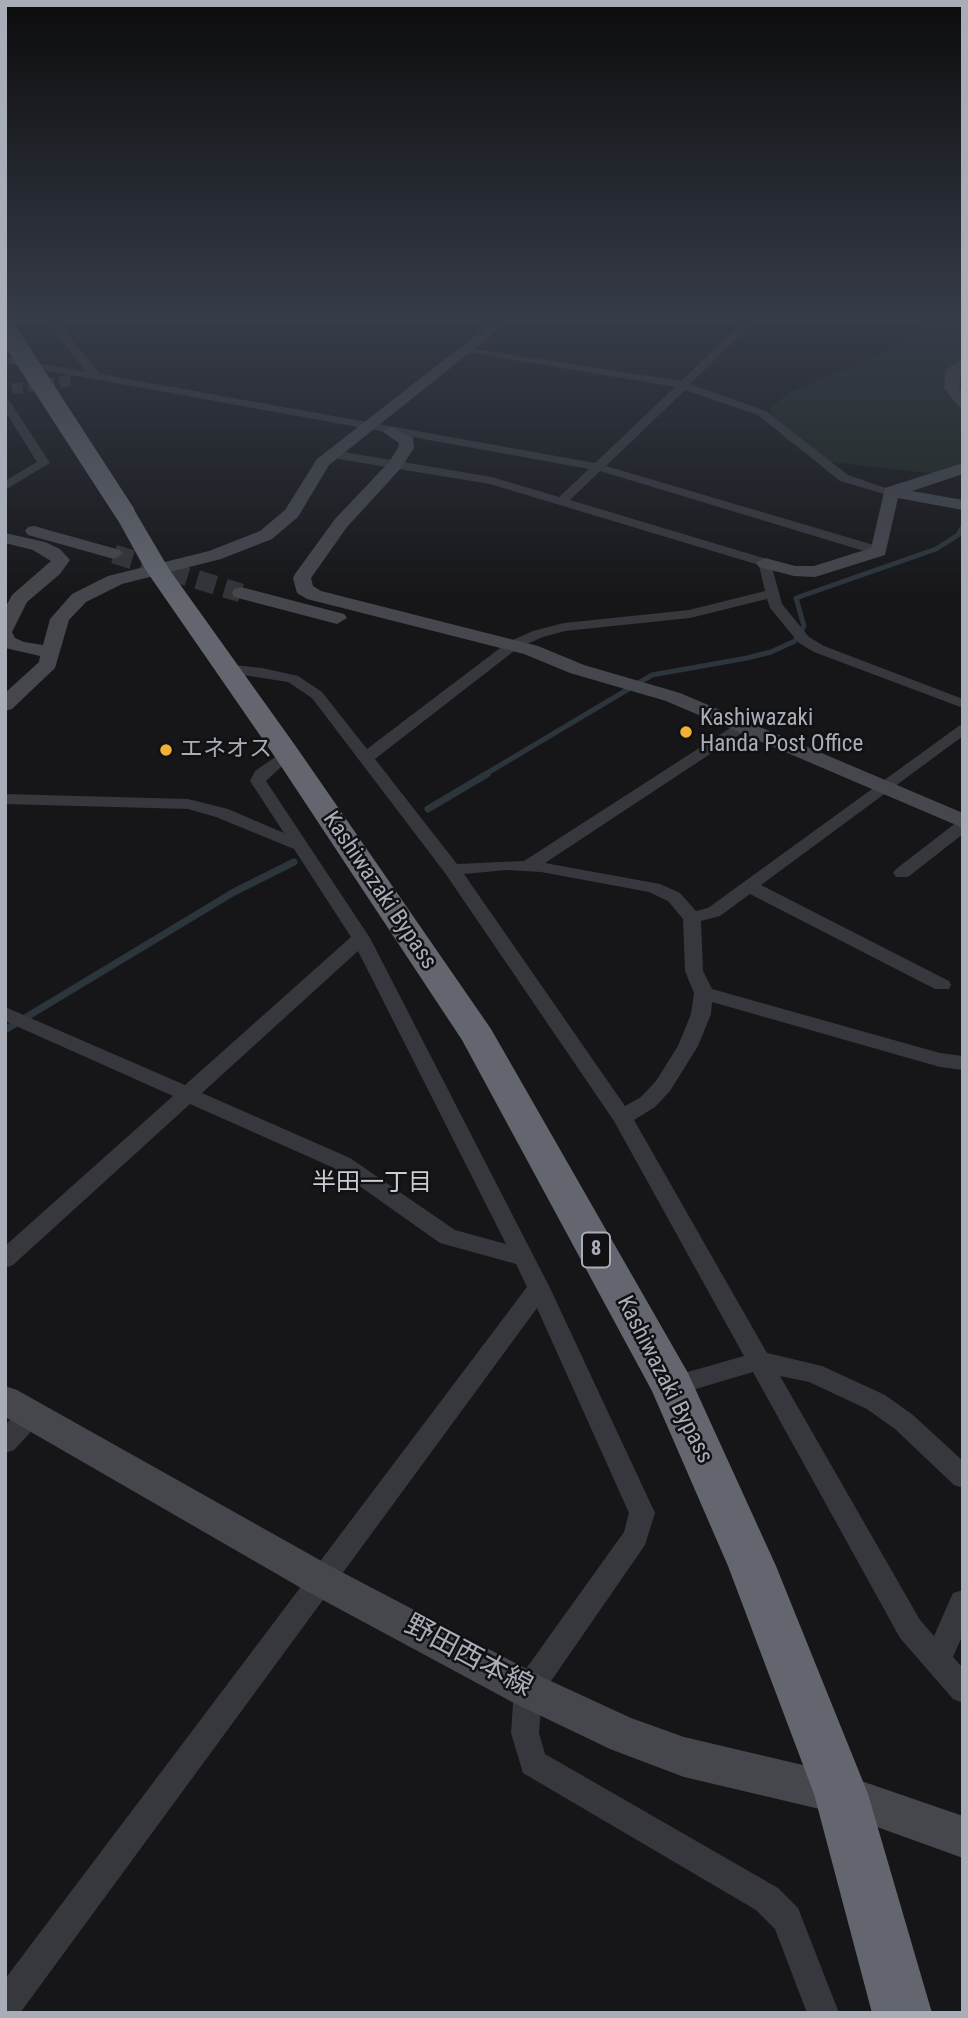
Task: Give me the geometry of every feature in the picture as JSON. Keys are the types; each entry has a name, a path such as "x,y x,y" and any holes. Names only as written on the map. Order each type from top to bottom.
{"highway":[{"name":"Kashiwazaki Bypass","path":"51,415 122,514"},
{"name":"Kashiwazaki Bypass","path":"59,415 122,514 141,560 287,754 478,1037 672,1386 752,1566 841,1794 902,2013"}],"street":[{"path":"5,486 44,463 13,415"},
{"path":"301,415 598,467 879,551"},
{"path":"5,524 141,560 215,555 266,536 292,513 308,484 332,453 379,415"},
{"path":"561,502 651,415"},
{"path":"765,415 844,478 891,492 963,505"},
{"path":"391,432 407,441 395,464 341,523 302,578 304,589 314,595 531,650 577,669 673,697 963,821"},
{"path":"332,453 492,481 537,492 561,502 794,571 815,572 879,551"},
{"path":"891,492 963,468"},
{"path":"879,551 891,492"},
{"path":"5,538 39,546 54,552 61,560 54,570 19,599 5,629"},
{"path":"5,705 48,664 60,619 79,598 115,580 141,560"},
{"path":"765,563 770,594 775,606 804,640 818,649 963,704"},
{"path":"241,593 371,627 387,629 425,624"},
{"path":"366,758 513,645 564,627 690,614 737,600 770,594"},
{"path":"5,636 6,641 19,647 52,652"},
{"path":"224,668 262,671 293,679 317,695 452,870 622,1117 910,1629 963,1689"},
{"path":"528,866 743,726"},
{"path":"692,918 714,912 963,728"},
{"path":"287,754 261,774 258,781 361,938 539,1288 642,1513 636,1537 528,1690 525,1733 533,1763 767,1899 787,1919 823,2013"},
{"path":"5,799 188,804 222,813 298,845"},
{"path":"902,873 963,826"},
{"path":"452,870 506,865 528,866 654,888 674,897 692,918 694,971 704,993 701,1014 688,1046 663,1086 648,1102 622,1117"},
{"path":"749,886 942,985"},
{"path":"5,1259 361,938"},
{"path":"704,993 940,1060 963,1063"},
{"path":"11,1016 342,1163 448,1237 524,1258"},
{"path":"5,2006 539,1288"},
{"path":"672,1386 759,1361 813,1373 876,1402 904,1422 963,1477"},
{"path":"5,1442 18,1408"},
{"name":"野田西本線","path":"18,1408 321,1580 528,1690 624,1735 684,1757 841,1794 963,1837"},
{"path":"937,1661 963,1602"}],"shaded area":[{"path":"771,415 963,415 963,472 936,474 832,462 808,454 785,438"}],"waterway":[{"path":"484,775 652,675 747,658 771,652 795,641 804,626 796,598 936,549 958,535 963,526"},
{"path":"428,809 487,774"},
{"path":"5,1030 234,892 294,862"}],"tunnel":[{"path":"114,554 241,593"}],"place":[{"name":"Kashiwazaki Handa Post Office","path":"686,732"},
{"name":"エネオス","path":"166,750"}],"district":[{"name":"半田一丁目","path":"372,1184"}]}
